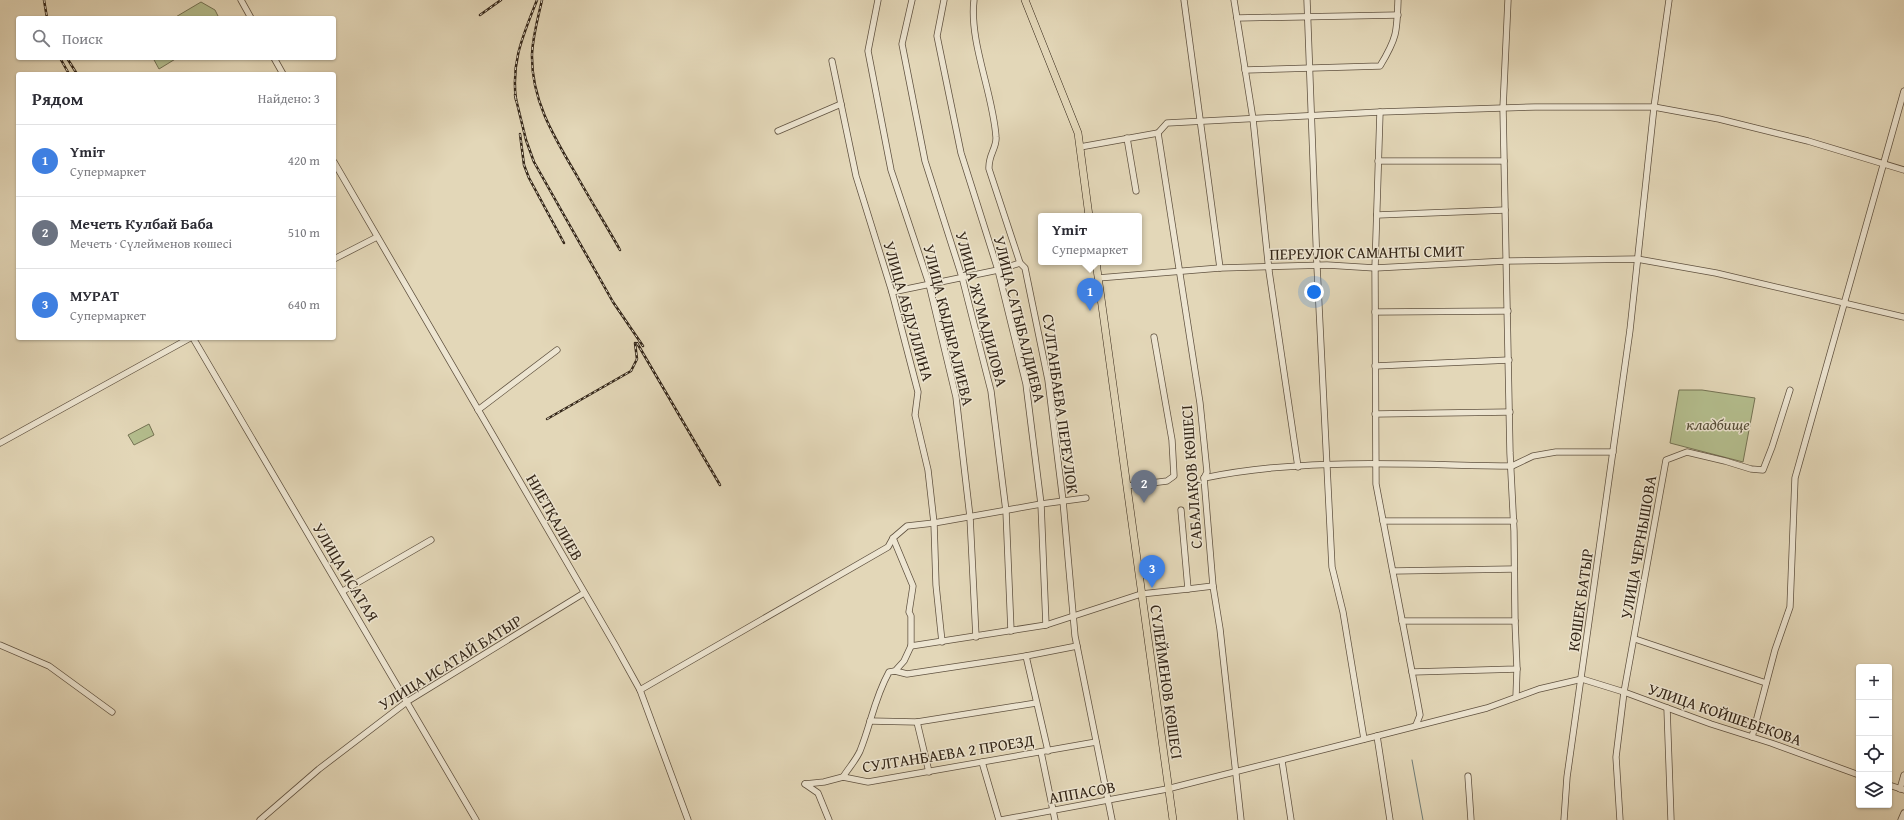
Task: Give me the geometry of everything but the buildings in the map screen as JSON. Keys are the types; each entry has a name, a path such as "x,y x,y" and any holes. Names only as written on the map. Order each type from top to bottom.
{"main road":[{"path":"1025,0 1074,120 1080,147 1089,213"},
{"name":"СҮЛЕЙМЕНОВ КӨШЕСІ","path":"1096,265 1167,789 1173,820"}],"street":[{"path":"241,0 250,16"},
{"name":"УЛИЦА КЫДЫРАЛИЕВА","path":"878,0 868,51 891,170 929,284 956,397 970,517 976,637"},
{"name":"УЛИЦА ЖУМАДИЛОВА","path":"912,0 902,44 925,161 962,277 991,390 1006,511 1011,632"},
{"name":"УЛИЦА САТЫБАЛДИЕВА","path":"944,0 937,36 961,153 998,270 1026,384 1041,504 1046,625"},
{"name":"СУЛТАНБАЕВА ПЕРЕУЛОК","path":"974,0 974,28 988,85 997,138 988,160 989,169 1020,263 1025,268 1048,380 1063,501 1077,646 1112,820"},
{"path":"1184,0 1220,268"},
{"path":"1234,0 1253,119 1268,267 1298,467"},
{"path":"1307,0 1309,16 1317,266 1332,567 1343,612 1364,739"},
{"path":"1245,70 1380,66 1393,46 1397,31 1398,0"},
{"path":"1508,0 1503,108 1508,360 1514,521 1515,620 1518,669 1516,697"},
{"name":"КӨШЕК БАТЫР","path":"1564,820 1567,777 1582,679 1622,384 1654,107 1669,0"},
{"path":"1237,18 1398,15"},
{"path":"275,60 282,72"},
{"name":"УЛИЦА АБДУЛЛИНА","path":"832,61 856,176 892,292 918,392 915,415 928,470 934,524 936,585 942,642"},
{"path":"1752,737 1763,682 1790,607 1795,478 1844,303 1902,106 1904,90"},
{"path":"778,131 841,104"},
{"path":"1080,147 1158,133 1167,123 1380,112 1503,108 1654,107 1719,119 1802,139 1904,170"},
{"path":"1380,112 1375,268 1376,484 1420,714 1416,725"},
{"name":"САБАЛАҚОВ КӨШЕСІ","path":"1158,133 1178,271 1200,403 1207,472 1204,478 1213,586 1220,629 1241,820"},
{"path":"1127,138 1136,191"},
{"path":"1378,162 1504,161"},
{"name":"НИЕТҚАЛИЕВ","path":"336,165 640,690 688,820"},
{"path":"1377,215 1506,210"},
{"path":"336,258 377,237"},
{"name":"ПЕРЕУЛОК САМАНТЫ СМИТ","path":"1098,278 1220,268 1317,266 1375,268 1507,260 1637,259 1716,273 1904,318"},
{"path":"892,292 998,270 1020,263"},
{"path":"1375,312 1508,311"},
{"path":"1126,486 1167,481 1174,476 1172,440 1154,337"},
{"path":"0,443 188,340"},
{"name":"УЛИЦА ИСАТАЯ","path":"193,340 408,701 476,820"},
{"path":"478,410 557,350"},
{"path":"1375,366 1508,360"},
{"name":"УЛИЦА ЧЕРНЫШОВА","path":"1620,820 1616,757 1624,692 1635,640 1666,460 1687,452 1751,469 1763,470 1790,390"},
{"path":"1375,414 1510,412"},
{"path":"1204,478 1249,471 1326,465 1512,466 1534,456 1556,452 1613,452"},
{"path":"640,690 888,547 893,538 907,526 934,524 1041,504 1086,498"},
{"path":"1181,510 1188,589"},
{"path":"1382,521 1514,521"},
{"path":"893,538 913,586 909,612 911,616 911,646 904,661 895,671"},
{"path":"343,591 431,540"},
{"path":"1393,571 1514,569"},
{"path":"911,646 1011,632 1046,625 1141,594 1213,586"},
{"name":"УЛИЦА ИСАТАЙ БАТЫР","path":"260,820 319,768 408,701 584,593"},
{"path":"1402,621 1515,620"},
{"path":"1635,640 1763,682"},
{"path":"0,644 48,666 112,712"},
{"path":"843,777 859,752 870,721 876,696 888,672 895,671 907,674 1026,656 1077,646"},
{"path":"1026,656 1048,751"},
{"path":"1412,672 1518,669"},
{"name":"УЛИЦА КОЙШЕБЕКОВА","path":"1582,679 1624,692 1856,774"},
{"name":"АППАСОВ","path":"1000,820 1167,789 1235,770 1282,761 1416,725 1487,708 1539,689 1582,679"},
{"path":"870,721 917,722 1036,703"},
{"path":"1667,708 1671,820"},
{"path":"917,722 929,772"},
{"path":"1377,736 1390,820"},
{"name":"СУЛТАНБАЕВА 2 ПРОЕЗД","path":"818,794 805,784 824,782 843,777 868,782 1096,742"},
{"path":"1041,752 1055,820"},
{"path":"1282,761 1290,820"},
{"path":"982,762 1000,820"},
{"path":"1892,786 1902,790 1904,775"},
{"path":"1468,776 1471,820"},
{"path":"824,782 818,794 829,820"},
{"path":"1901,820 1904,813"}],"green space":[{"path":"201,2 215,10 218,16 177,16"},
{"path":"154,60 174,60 159,69"},
{"name":"кладбище","path":"1679,390 1702,390 1755,398 1743,462 1670,443"},
{"path":"149,424 154,435 134,445 128,435"}],"waterway":[{"path":"1412,760 1423,820"}],"railway":[{"path":"44,0 47,16"},
{"path":"480,15 501,0"},
{"path":"516,100 515,73 519,49 537,0"},
{"path":"542,0 532,54 535,87 552,132 620,250"},
{"path":"61,60 68,72"},
{"path":"68,60 76,72"},
{"path":"515,95 526,140 534,162 613,302 643,346"},
{"path":"520,134 524,165 529,178 564,243"},
{"path":"547,419 631,371 637,359 635,343"},
{"path":"637,343 720,485"}],"place":[{"name":"Ymiт","path":"1090,311"},
{"name":"Мечеть Кулбай Баба","path":"1144,503"},
{"name":"МУРАТ","path":"1152,588"}]}
